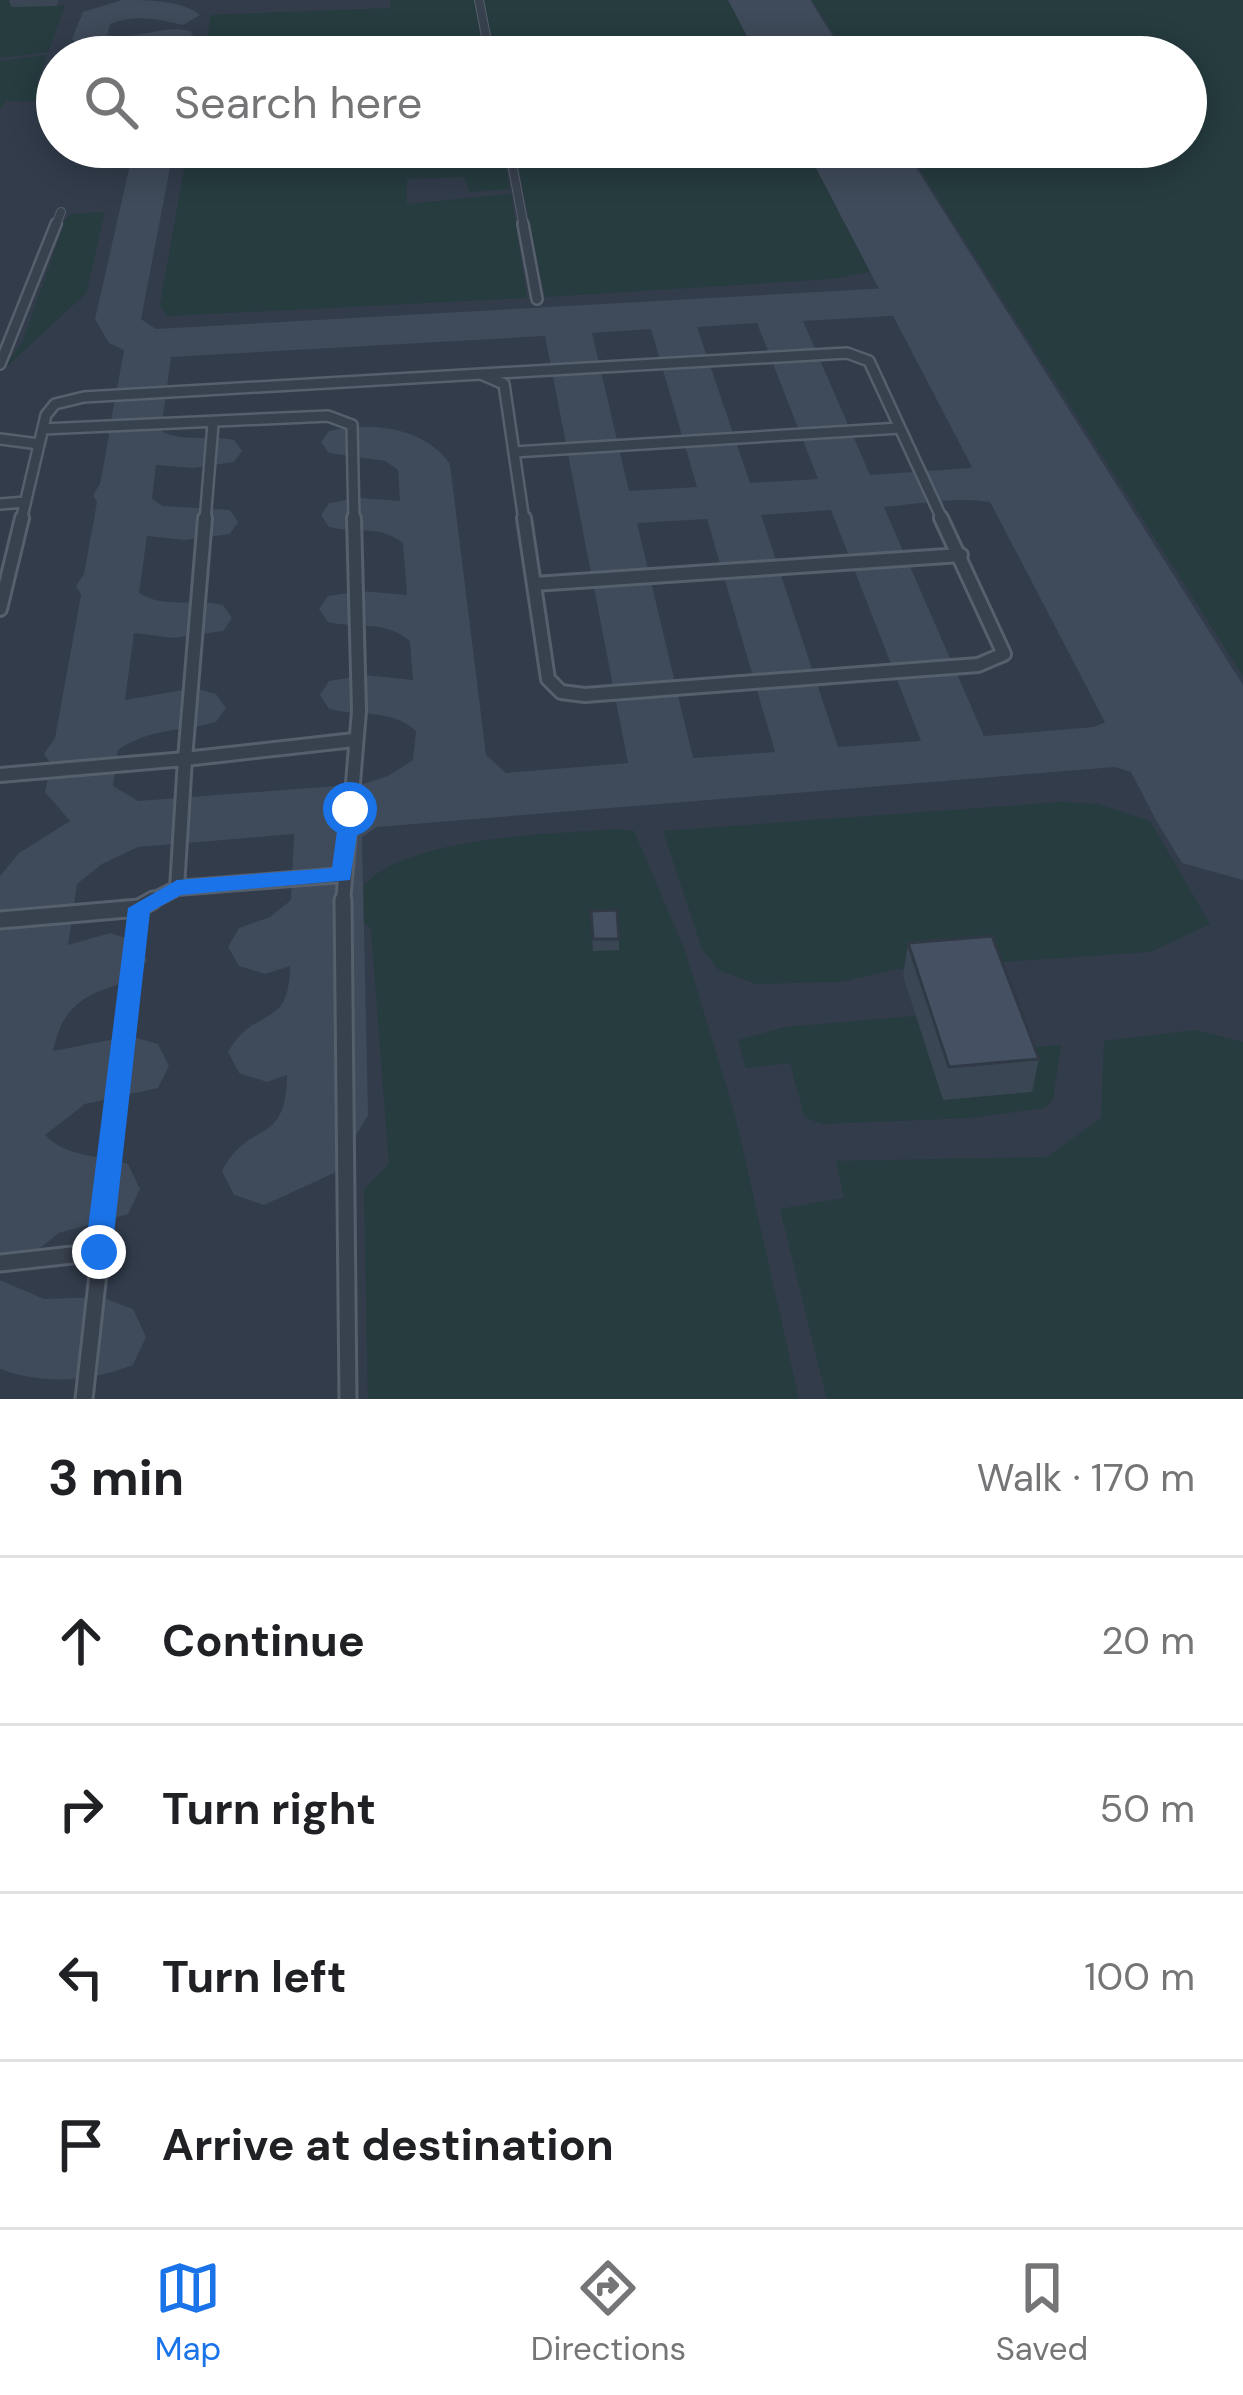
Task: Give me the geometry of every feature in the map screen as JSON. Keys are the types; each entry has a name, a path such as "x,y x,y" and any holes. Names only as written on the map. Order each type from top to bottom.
{"lane":[{"path":"479,0 486,36"},
{"path":"512,168 537,298"},
{"path":"0,364 61,212"},
{"path":"0,609 49,409 68,399 854,353 868,361 1004,654 990,663 562,692 548,679 504,384"},
{"path":"504,384 524,372"},
{"path":"481,374 504,384"},
{"path":"43,429 328,416 352,425 359,711 343,875 348,1399"},
{"path":"177,887 213,424"},
{"path":"514,452 900,428"},
{"path":"0,439 39,444"},
{"path":"0,504 26,502"},
{"path":"534,584 961,555"},
{"path":"0,775 354,740"},
{"path":"0,920 139,908 177,887 343,875"},
{"path":"84,1399 139,908"},
{"path":"0,1263 99,1252"}],"shaded area":[{"path":"0,0 1243,0 1243,1399 0,1399"}],"green space":[{"path":"0,0 14,0 12,7 65,5 54,36 36,36 36,54 0,58"},
{"path":"391,0 476,0 482,36 208,36 211,15 390,8"},
{"path":"483,0 728,0 747,36 491,36"},
{"path":"812,0 1243,0 1243,676 918,168 1207,168 1207,36 835,36"},
{"path":"36,56 36,102 7,101 0,109 0,61"},
{"path":"184,168 506,168 510,189 470,192 464,177 407,179 407,204 511,194 527,298 167,316 160,305"},
{"path":"518,168 816,168 870,272 830,279 545,297"},
{"path":"105,212 86,293 3,370 23,341 65,221 70,214"},
{"path":"1062,802 1098,804 1150,821 1210,924 1150,952 896,969 840,982 756,984 719,970 702,949 663,831"},
{"path":"634,831 685,951 735,1115 799,1399 368,1399 364,1189 389,1164 371,929 352,912 363,886 388,867 424,853 509,837"},
{"path":"916,1016 1016,1048 1061,1045 1053,1099 1045,1108 968,1118 823,1124 805,1118 790,1063 746,1068 738,1040 786,1027"},
{"path":"1195,1030 1243,1042 1243,1399 827,1399 780,1209 844,1198 836,1161 1047,1157 1101,1118 1104,1041"}],"building":[{"path":"617,910 619,939 593,939 591,911"},
{"path":"992,936 1039,1059 949,1067 908,943"}],"taxiway":[{"path":"90,36 95,19 114,11 151,8 183,15"},
{"path":"149,344 126,333 118,319 150,168"},
{"path":"774,309 942,299"},
{"path":"670,314 774,309"},
{"path":"774,309 851,493"},
{"path":"565,320 670,314"},
{"path":"670,314 729,501"},
{"path":"149,344 565,320"},
{"path":"565,320 606,509"},
{"path":"135,435 149,344"},
{"path":"131,430 135,435"},
{"path":"124,502 135,435"},
{"path":"135,435 158,450 216,451"},
{"path":"347,442 398,446 424,464 431,543"},
{"path":"966,485 1003,473 1016,462 1025,443"},
{"path":"851,493 966,485"},
{"path":"966,485 1025,495 1073,528"},
{"path":"729,501 851,493"},
{"path":"851,493 961,758"},
{"path":"120,495 124,502"},
{"path":"606,509 729,501"},
{"path":"729,501 813,770"},
{"path":"110,595 124,502"},
{"path":"124,502 147,519 210,522"},
{"path":"606,509 665,781"},
{"path":"348,515 407,520 431,543"},
{"path":"431,543 440,640"},
{"path":"105,586 110,595"},
{"path":"87,742 110,595"},
{"path":"110,595 121,608 146,618 202,618"},
{"path":"349,609 388,609 413,615 440,640"},
{"path":"440,640 450,749"},
{"path":"1101,746 1141,733 1158,718 1160,677"},
{"path":"351,695 379,694 417,702 448,728"},
{"path":"87,742 115,724 145,714 194,708"},
{"path":"367,806 1243,736"},
{"path":"77,754 87,742"},
{"path":"87,742 79,792 106,816 138,824"},
{"path":"367,806 429,783 442,770 450,749"},
{"path":"450,749 461,769 477,779"},
{"path":"1135,751 1195,771 1232,803"},
{"path":"138,824 367,806"},
{"path":"328,897 328,834 340,819 367,806"},
{"path":"43,875 95,837 138,824"},
{"path":"43,875 44,870"},
{"path":"0,922 43,875"},
{"path":"0,1135 43,875"},
{"path":"265,947 304,930 328,897"},
{"path":"327,996 328,897"},
{"path":"21,1033 19,1021 46,988 69,973 110,960"},
{"path":"264,1171 305,1149 327,1115 327,996"},
{"path":"267,1052 310,1029 327,996"},
{"path":"85,1190 33,1174 13,1156 1,1131 28,1100 57,1082 130,1066"},
{"path":"0,1230 34,1204 98,1189"},
{"path":"0,1319 31,1340 101,1337"}],"runway":[{"path":"769,0 790,36"},
{"path":"866,168 1243,822"}],"route":[{"path":"99,1252 139,908 177,887 343,875 350,809"}]}
